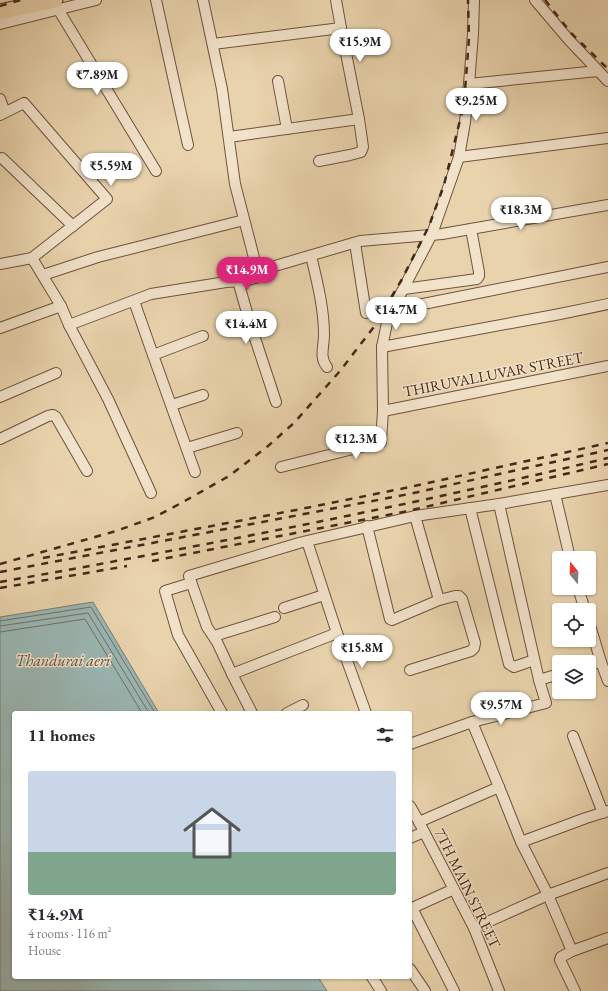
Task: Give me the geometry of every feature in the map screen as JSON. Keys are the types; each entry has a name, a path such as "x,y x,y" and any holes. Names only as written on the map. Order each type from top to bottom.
{"highway":[{"path":"0,12 56,5"}],"street":[{"path":"0,24 56,5 96,0"},
{"path":"156,0 188,145"},
{"path":"203,0 222,89 235,184 259,277"},
{"path":"319,161 361,152 363,147 336,0"},
{"path":"281,467 382,442 382,347 388,318 432,234 459,157 469,84 474,28 474,0"},
{"path":"535,0 569,40 608,81"},
{"path":"56,5 156,171"},
{"path":"213,44 341,28"},
{"path":"469,84 598,71"},
{"path":"278,81 287,129"},
{"path":"0,99 3,114 24,103 107,199 32,258 0,264"},
{"path":"229,137 359,119"},
{"path":"459,157 608,138"},
{"path":"1,158 73,226"},
{"path":"69,325 151,294 259,277 268,268 355,243 471,229 608,205"},
{"path":"43,275 98,257 244,220"},
{"path":"404,289 477,279 479,272 471,229"},
{"path":"355,243 366,314"},
{"path":"311,256 324,322 324,343 322,356 327,367"},
{"path":"32,258 61,306 69,325 108,399 151,493"},
{"path":"394,309 416,306 608,267"},
{"path":"238,281 276,402"},
{"path":"134,301 195,472"},
{"path":"382,347 608,304"},
{"path":"0,328 61,306"},
{"path":"153,355 203,336"},
{"name":"THIRUVALLUVAR STREET","path":"383,411 608,366"},
{"path":"0,397 56,373"},
{"path":"172,406 203,395"},
{"path":"0,439 53,415 56,417 87,471"},
{"path":"187,448 237,433"},
{"path":"251,711 214,636 207,627 189,576 307,541 367,526 415,516 499,504 608,485"},
{"path":"555,494 568,551"},
{"path":"412,743 472,722 546,703 534,660 499,504"},
{"path":"470,508 509,664 514,667 534,660"},
{"path":"415,516 439,600"},
{"path":"367,526 390,619 392,620 439,600 455,596 460,596 462,599 475,643 474,648 466,653 410,670"},
{"path":"307,541 337,633 365,711"},
{"path":"191,583 164,591 178,635 221,711"},
{"path":"284,608 324,595"},
{"path":"214,636 275,617"},
{"path":"232,674 337,633"},
{"path":"596,645 608,681"},
{"path":"596,663 601,662"},
{"path":"539,680 552,676"},
{"path":"291,711 303,705"},
{"path":"472,722 521,842 548,895 572,950"},
{"path":"521,842 606,812 573,736"},
{"path":"419,822 498,787"},
{"name":"7TH MAIN STREET","path":"412,810 474,928 499,991"},
{"path":"412,837 424,832"},
{"path":"474,928 548,895 608,873"},
{"path":"412,908 454,889"},
{"path":"412,910 454,991"},
{"path":"575,991 560,960 563,955 572,950 608,938"},
{"path":"412,972 425,991"},
{"path":"373,979 381,991"}],"water":[{"name":"Thandurai aeri","path":"93,602 158,711 12,711 12,979 319,979 327,991 0,991 0,617"}],"railway":[{"path":"0,6 21,0"},
{"path":"0,564 116,531 155,517 229,476 268,446 294,423 340,371 373,328 401,281 429,226 444,185 464,104 469,38 468,0"},
{"path":"545,0 571,33 608,69"},
{"path":"43,558 405,488 608,443"},
{"path":"0,572 409,494 608,450"},
{"path":"0,582 153,554 381,509 608,458"},
{"path":"152,561 408,511 608,464"},
{"path":"0,588 127,566"}]}
